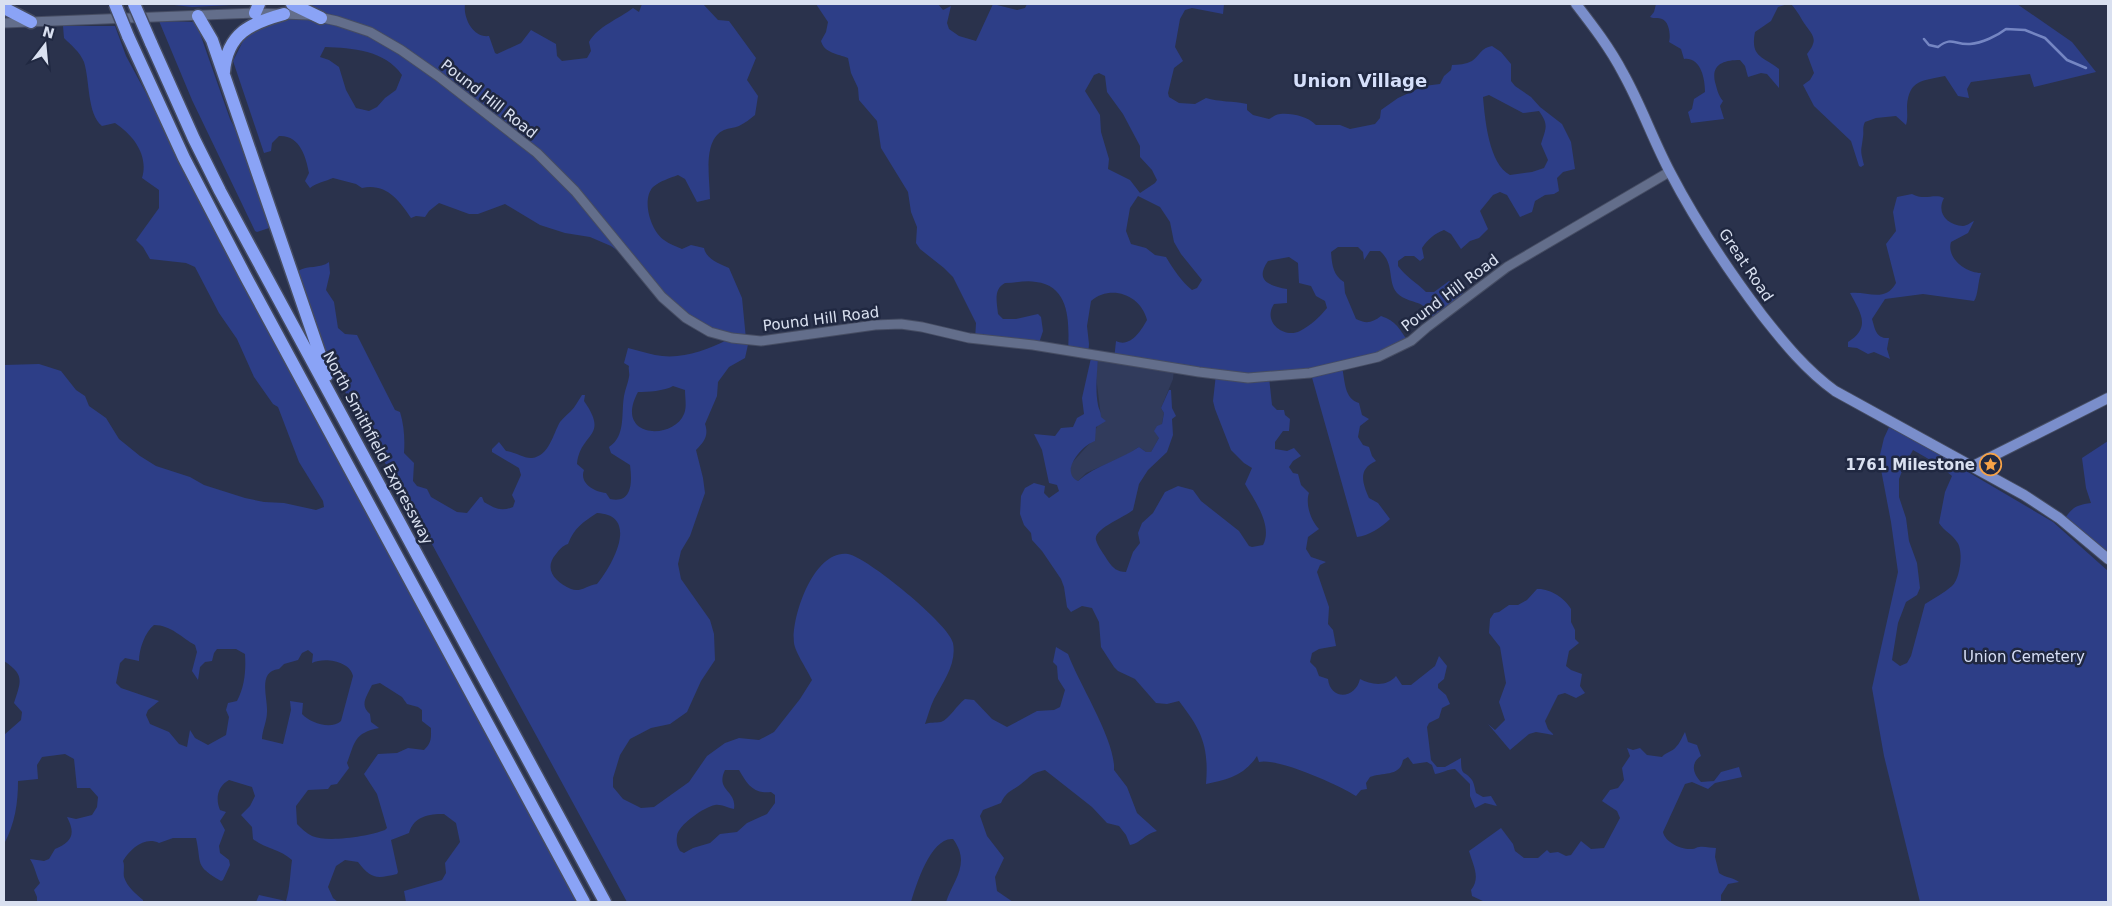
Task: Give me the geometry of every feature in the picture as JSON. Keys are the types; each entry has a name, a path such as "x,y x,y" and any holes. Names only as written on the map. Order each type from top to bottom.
{"highway":[{"path":"115,4 184,158 246,277 584,902"},
{"name":"North Smithfield Expressway","path":"134,4 194,139 220,191 335,400 605,902"},
{"path":"4,8 31,22"},
{"path":"224,77 228,53 235,38 254,23 288,9 321,18"},
{"path":"198,16 209,34 335,400"}],"main road":[{"name":"Great Road","path":"1576,4 1601,37 1624,73 1670,172 1695,216 1754,304 1785,344 1819,379 1835,391 1973,466 2058,518 2108,559"},
{"path":"1973,466 2108,398"}],"street":[{"path":"4,23 198,16 257,8 288,9"},
{"name":"Pound Hill Road","path":"321,18 337,21 370,32 401,50 496,121 537,153 575,191 662,297 686,318 710,332 732,338 761,341 876,324 901,324 969,338 1032,345 1208,374 1248,378 1310,373 1378,357 1411,341 1507,267 1670,172"}],"shaded area":[{"path":"1098,359 1174,369 1173,379 1161,408 1164,413 1159,438 1151,452 1146,452 1139,447 1125,456 1086,473 1078,481 1070,474 1071,464 1090,443 1101,417 1096,376"}],"green space":[{"path":"165,4 252,4 192,7"},
{"path":"310,4 465,4 467,21 470,26 478,34 489,36 495,53 497,54 521,43 531,30 556,44 557,56 562,61 587,58 591,51 589,42 598,31 633,8 639,12 642,4 703,4 718,20 729,21 756,58 747,80 758,96 755,115 739,126 724,130 717,135 713,142 709,161 710,199 697,202 685,179 678,175 662,181 653,187 649,193 649,215 659,236 670,244 682,249 691,245 704,248 710,258 729,268 742,298 746,339 749,340 745,358 729,367 718,382 717,396 705,424 706,435 696,450 705,493 690,536 681,551 678,564 681,579 710,620 714,634 715,660 701,681 687,712 670,724 651,728 630,739 620,755 613,778 613,787 623,799 641,808 654,807 689,782 707,756 725,743 739,738 759,740 774,732 800,699 812,680 794,643 796,617 807,587 815,573 825,562 836,555 848,554 872,567 906,593 938,622 953,643 954,651 951,665 933,702 925,724 941,722 965,699 974,700 992,719 1007,727 1037,711 1054,710 1060,707 1065,690 1058,679 1057,666 1053,662 1056,647 1068,654 1103,728 1113,758 1114,770 1127,787 1137,813 1157,831 1130,845 1126,835 1119,826 1107,823 1092,807 1045,770 1031,776 1007,794 1001,803 983,810 980,816 987,836 1004,858 995,877 997,891 1013,902 946,902 961,863 961,856 953,839 945,840 931,854 921,874 911,902 627,902 427,535 425,526 400,489 349,400 319,336 298,271 305,268 322,266 329,262 330,273 326,290 334,302 338,328 345,334 357,335 395,410 400,412 404,432 404,453 414,463 413,481 417,486 427,489 431,497 457,512 467,513 480,497 482,497 484,502 498,509 513,507 515,501 512,495 521,475 519,468 492,452 492,449 499,442 506,451 529,458 543,453 550,444 560,422 582,395 585,395 584,401 591,413 594,429 579,454 577,464 584,470 584,479 592,489 606,493 610,499 618,500 623,498 627,495 631,484 630,465 611,453 609,447 618,437 622,424 624,396 629,376 629,366 624,363 628,348 655,355 674,356 692,354 727,340 687,317 629,259 611,246 590,237 565,233 540,225 505,204 478,214 469,214 439,203 425,217 416,216 411,218 397,199 378,188 362,188 356,184 333,178 310,188 305,181 309,173 304,154 292,139 279,136 272,143 271,151 264,153 233,61 251,25 294,14 312,6","holes":["325,47 367,52 387,60 402,75 396,90 377,107 369,111 356,108 346,90 339,67 329,60 320,57","673,386 685,390 685,411 678,423 658,431 647,430 639,426 633,419 632,407 638,392 665,389","597,513 610,516 617,522 620,531 619,542 610,565 597,584 574,590 556,579 551,570 551,565 556,554 568,544 570,538 583,523","725,770 739,770 745,780 755,790 771,792 775,795 775,803 767,814 747,823 737,832 720,834 710,843 684,853 680,851 677,846 678,832 692,817 715,805 734,809 732,798 724,787 723,777"]},
{"path":"816,4 938,4 943,10 951,6 947,23 949,29 959,36 976,41 993,4 1017,10 1025,8 1027,4 1224,4 1223,14 1192,8 1185,10 1180,19 1175,47 1183,61 1174,68 1168,93 1169,97 1179,103 1195,104 1206,98 1242,103 1247,104 1247,110 1253,115 1269,119 1279,114 1289,114 1304,117 1316,125 1340,125 1350,129 1375,124 1380,118 1381,110 1398,98 1424,86 1440,84 1444,76 1451,70 1452,65 1472,61 1488,47 1492,46 1501,52 1511,64 1511,81 1562,124 1571,142 1575,169 1563,172 1557,178 1559,191 1554,194 1545,195 1535,201 1532,212 1520,217 1507,195 1500,192 1493,195 1480,211 1488,229 1479,238 1470,241 1461,249 1451,234 1444,230 1434,235 1424,245 1422,248 1424,258 1420,261 1414,256 1405,256 1398,261 1398,266 1401,270 1426,292 1434,292 1449,281 1465,295 1435,320 1422,305 1397,293 1392,283 1388,261 1380,251 1370,251 1364,260 1363,252 1358,247 1338,247 1331,252 1334,269 1337,276 1344,282 1345,293 1356,319 1369,322 1381,316 1386,318 1397,326 1408,342 1342,367 1350,398 1359,403 1362,415 1369,419 1360,426 1358,437 1363,445 1369,447 1376,461 1366,468 1363,481 1369,498 1378,503 1390,519 1383,525 1370,533 1357,537 1311,374 1269,377 1272,405 1277,410 1284,410 1285,415 1290,419 1289,431 1283,431 1275,442 1275,449 1287,451 1294,448 1301,456 1293,461 1289,467 1293,473 1298,474 1301,485 1309,493 1310,512 1319,529 1308,537 1306,549 1311,557 1326,562 1320,565 1317,572 1329,607 1328,624 1333,630 1336,646 1319,649 1312,653 1310,662 1316,668 1319,676 1328,679 1333,691 1343,695 1353,691 1360,679 1369,683 1379,684 1388,682 1396,676 1402,685 1411,685 1435,666 1439,656 1447,666 1444,679 1438,684 1438,688 1446,695 1450,704 1442,708 1439,718 1429,723 1427,727 1431,760 1437,767 1445,767 1461,758 1462,771 1472,780 1476,793 1483,797 1491,796 1497,806 1485,803 1475,808 1470,796 1470,784 1455,769 1435,774 1432,765 1427,762 1413,764 1408,757 1403,760 1395,772 1370,777 1366,783 1367,789 1361,790 1356,796 1336,785 1293,768 1279,764 1259,762 1257,756 1247,768 1235,776 1206,784 1205,749 1198,730 1187,712 1179,701 1167,704 1156,703 1135,679 1114,667 1101,647 1099,622 1092,608 1082,606 1071,612 1067,607 1061,579 1032,540 1031,533 1024,525 1020,514 1021,496 1025,488 1034,483 1045,486 1044,493 1049,498 1059,491 1057,485 1049,483 1042,450 1034,434 1055,436 1061,428 1073,427 1077,418 1084,414 1082,398 1091,358 1098,359 1096,382 1098,407 1101,417 1106,421 1096,427 1095,441 1084,448 1074,459 1071,472 1078,481 1092,471 1139,447 1146,452 1151,452 1159,438 1154,431 1157,426 1162,424 1164,413 1161,408 1169,390 1171,390 1172,408 1176,416 1172,419 1173,435 1167,452 1148,470 1139,484 1133,510 1104,528 1096,536 1098,545 1112,566 1126,572 1133,552 1140,543 1138,533 1142,523 1153,513 1165,492 1178,486 1193,490 1201,501 1239,531 1249,546 1263,545 1266,538 1266,530 1262,514 1245,484 1252,468 1231,450 1215,409 1213,401 1216,374 1114,360 1116,341 1121,343 1130,340 1138,333 1147,320 1139,304 1124,295 1116,293 1107,293 1091,301 1087,326 1088,356 1068,353 1068,320 1062,299 1048,285 1036,282 1005,283 997,293 997,301 998,314 1003,319 1016,319 1038,314 1041,317 1043,331 1038,346 975,340 976,323 953,277 920,249 916,243 917,227 911,212 908,192 881,148 877,121 859,100 858,88 851,73 848,58 832,53 825,48 821,41 826,32 828,22","holes":["1099,73 1105,76 1107,92 1123,114 1140,146 1140,157 1152,170 1157,180 1140,193 1130,180 1108,169 1109,159 1101,132 1100,115 1085,91 1094,75","1489,95 1523,113 1539,111 1545,123 1541,144 1548,160 1544,168 1510,175 1503,169 1497,161 1489,140 1483,97","1138,196 1160,207 1170,222 1174,242 1202,280 1197,288 1192,290 1188,287 1166,257 1155,255 1146,248 1131,244 1126,231 1130,208","1289,257 1298,263 1299,283 1311,286 1316,296 1325,301 1327,308 1324,312 1300,331 1288,333 1282,331 1273,323 1271,311 1274,304 1287,303 1287,289 1270,284 1263,278 1264,268 1268,261"]},
{"path":"1656,4 1788,4 1778,7 1771,21 1755,32 1754,41 1756,52 1779,69 1779,88 1767,74 1761,73 1748,77 1745,66 1740,60 1724,62 1717,67 1714,76 1718,92 1723,101 1720,106 1724,119 1691,123 1688,112 1692,109 1694,99 1705,92 1703,75 1694,61 1684,59 1681,49 1669,42 1669,29 1664,20 1650,17 1654,12"},
{"path":"1791,4 2017,4 2072,42 2096,72 2034,87 2030,74 1971,82 1967,89 1969,98 1958,96 1945,76 1919,83 1914,86 1908,97 1906,125 1896,116 1876,118 1865,122 1861,151 1864,165 1861,167 1859,166 1851,141 1814,106 1803,85 1810,80 1814,73 1807,54 1814,41"},
{"path":"159,21 196,22 230,119 258,173 275,226 255,231 192,100"},
{"path":"63,26 115,26 126,56 384,534 577,902 406,902 404,891 442,880 446,873 445,863 460,842 456,823 444,814 423,817 414,823 409,833 391,840 397,874 384,877 374,876 367,872 358,862 345,860 336,866 328,887 333,898 338,902 256,902 259,895 286,901 292,860 283,853 262,845 253,839 252,827 241,815 250,806 255,796 252,787 229,780 218,793 218,806 220,810 226,812 220,821 225,830 219,846 220,853 229,860 230,865 223,880 221,881 207,871 201,864 196,838 173,838 159,843 154,841 143,842 134,848 123,861 125,881 143,902 37,902 34,890 40,883 30,859 44,861 49,859 55,849 71,837 70,823 67,817 76,819 92,815 97,807 98,797 90,788 77,788 74,759 65,754 42,757 37,765 38,779 18,781 15,813 11,829 4,844 4,735 21,720 22,712 14,703 20,679 15,670 4,661 4,365 39,364 61,371 76,390 85,396 89,406 106,418 119,439 156,466 190,477 204,485 245,498 264,502 284,503 316,510 324,507 323,501 299,462 278,407 273,404 254,377 237,339 219,313 195,267 186,263 150,259 136,240 159,208 159,190 142,178 144,170 141,154 138,146 128,133 115,123 102,126 97,121 91,105 84,62 78,52 64,38","holes":["154,625 171,629 195,645 197,652 192,671 198,680 200,667 205,662 212,661 217,649 236,649 245,654 242,690 237,701 228,703 226,710 229,717 226,735 208,745 195,738 190,730 187,747 179,744 169,732 150,724 146,715 148,710 159,701 121,688 116,683 120,663 125,658 139,661 143,641","308,650 313,654 312,663 323,660 336,662 351,671 353,676 341,721 332,725 315,723 302,714 303,703 290,701 291,710 283,744 262,739 267,715 265,686 268,675 284,664 298,660 302,653","380,683 402,697 407,704 422,710 422,721 431,728 430,742 424,750 408,748 397,753 378,754 364,774 377,794 387,828 385,830 338,839 312,836 297,824 296,806 308,790 328,789 331,785 337,784 349,768 347,763 357,739 365,733 379,728 371,722 370,714 364,704 372,685"]},
{"path":"1912,194 1921,197 1937,196 1944,198 1941,209 1942,213 1952,223 1963,226 1974,221 1968,233 1951,242 1950,248 1951,254 1958,264 1969,270 1981,273 1974,301 1923,294 1885,299 1872,319 1875,330 1879,335 1889,338 1887,349 1890,359 1874,352 1868,354 1857,348 1848,347 1848,342 1860,331 1862,325 1860,313 1850,293 1876,295 1887,293 1896,283 1886,244 1896,231 1893,212 1897,197"},
{"name":"Union Cemetery","path":"1890,425 1965,464 1963,469 2053,522 2108,571 2108,902 1920,902 1884,756 1872,688 1898,572 1879,459 1884,438","holes":["1913,450 1939,465 1952,476 1945,492 1939,523 1955,539 1959,546 1961,558 1959,571 1952,586 1925,604 1911,656 1907,663 1900,666 1892,660 1898,623 1906,602 1917,595 1920,588 1917,563 1909,541 1906,518 1899,497 1899,479"]},
{"path":"2108,441 2108,561 2061,524 2073,509 2091,503 2086,488 2082,458"},
{"path":"1537,589 1547,590 1556,594 1571,609 1571,622 1575,630 1575,639 1579,643 1569,651 1566,666 1582,674 1580,686 1585,693 1576,698 1565,693 1558,695 1545,721 1548,729 1554,735 1536,732 1529,734 1510,750 1488,724 1495,730 1505,720 1499,702 1506,683 1500,647 1489,633 1490,619 1494,613 1509,605 1518,605 1527,600"},
{"path":"1685,732 1688,742 1697,745 1701,756 1695,762 1694,769 1696,776 1701,782 1714,781 1721,772 1739,767 1742,777 1715,783 1708,789 1692,782 1685,784 1663,832 1670,842 1683,848 1716,848 1715,857 1719,873 1739,882 1728,884 1721,895 1721,902 1485,902 1472,896 1471,890 1476,876 1469,851 1501,828 1513,844 1515,851 1524,858 1538,858 1547,850 1550,853 1558,852 1566,856 1571,855 1581,841 1591,849 1604,848 1620,818 1617,811 1602,801 1610,790 1618,788 1624,780 1622,768 1630,756 1627,748 1633,750 1640,748 1647,755 1662,757 1676,747"}],"waterway":[{"path":"1924,39 1929,45 1938,47 1950,41 1965,44 1979,42 1994,37 2006,29 2025,30 2045,38 2067,60 2086,68"}],"place":[{"name":"1761 Milestone","path":"1991,465"}],"district":[{"name":"Union Village","path":"1360,81"}]}
